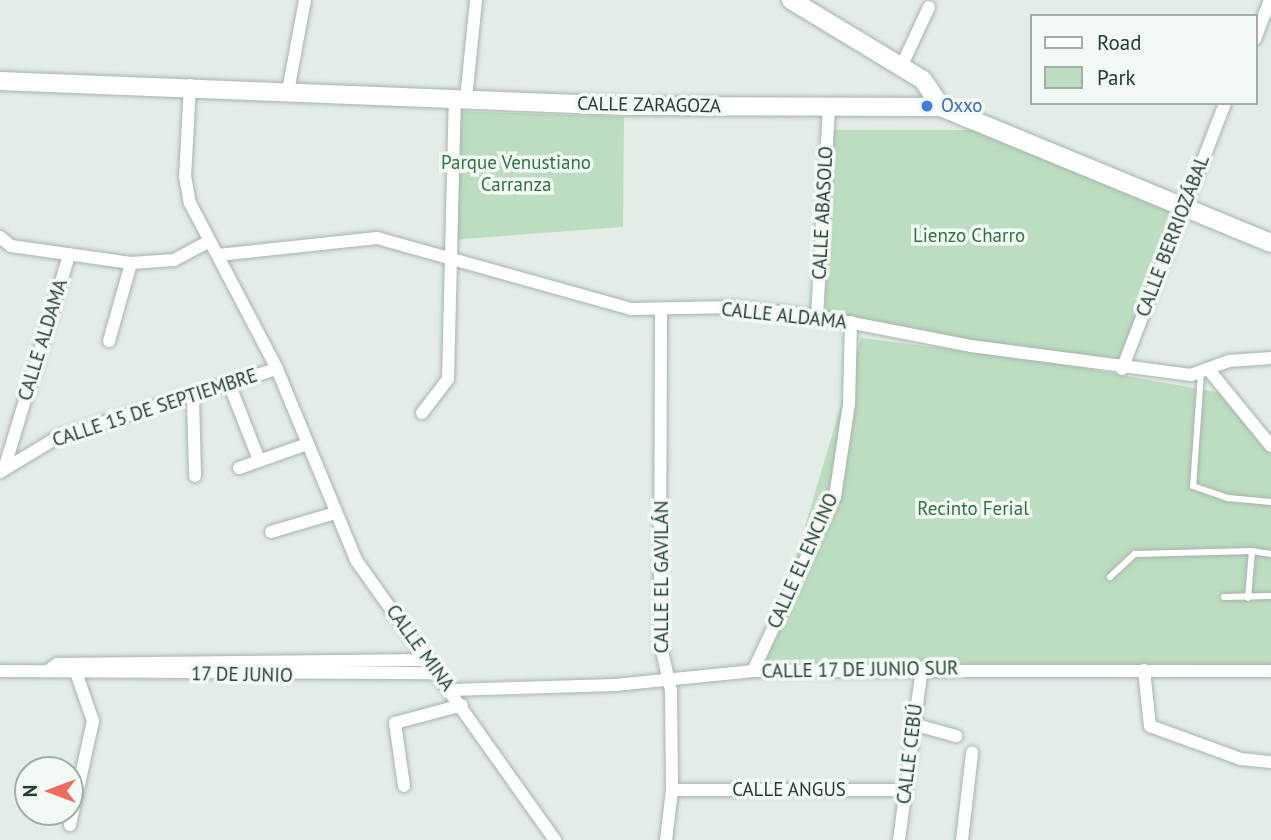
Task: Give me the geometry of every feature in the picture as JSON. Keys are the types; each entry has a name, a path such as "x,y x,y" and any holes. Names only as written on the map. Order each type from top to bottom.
{"main road":[{"path":"791,0 923,80 941,107"},
{"name":"CALLE ZARAGOZA","path":"0,80 190,85 460,99 829,109 941,107 1186,205 1271,243"}],"street":[{"path":"288,91 305,0"},
{"path":"422,413 448,379 447,253 460,99 476,0"},
{"path":"1257,34 1270,0"},
{"path":"901,67 929,7"},
{"name":"CALLE MINA","path":"190,85 185,176 206,243 218,255 277,369 356,560 462,705 555,840"},
{"name":"CALLE BERRIOZÁBAL","path":"1122,369 1224,105"},
{"name":"CALLE ABASOLO","path":"817,316 829,109"},
{"name":"CALLE ALDAMA","path":"0,237 11,246 131,263 181,258 206,243"},
{"name":"CALLE ALDAMA","path":"218,255 352,237 447,253 661,313 734,307 817,316 1122,369 1205,371 1271,358"},
{"name":"CALLE ALDAMA","path":"2,469 69,255"},
{"path":"109,341 131,263"},
{"name":"CALLE EL GAVILÁN","path":"661,313 660,642 666,678 672,790 666,840"},
{"name":"CALLE EL ENCINO","path":"754,671 835,496 849,403 851,322"},
{"name":"CALLE 15 DE SEPTIEMBRE","path":"2,469 60,436 193,398 277,369"},
{"path":"1205,371 1271,446"},
{"path":"230,386 259,460"},
{"path":"193,398 195,476"},
{"path":"239,468 307,444"},
{"path":"271,532 335,513"},
{"name":"17 DE JUNIO","path":"0,671 49,670 77,675 428,660"},
{"path":"349,663 349,677"},
{"name":"17 DE JUNIO","path":"49,670 57,664 249,669 349,677 437,673"},
{"name":"CALLE 17 DE JUNIO SUR","path":"450,690 754,671 922,668 1271,671"},
{"name":"CALLE CEBÚ","path":"899,840 922,668"},
{"path":"1144,670 1150,726 1241,759 1271,762"},
{"path":"77,675 93,721 84,762"},
{"path":"404,786 395,723 462,705"},
{"path":"913,724 956,736"},
{"path":"962,840 972,752"},
{"name":"CALLE ANGUS","path":"672,790 906,790"}],"lane":[{"path":"1205,371 1193,486 1227,498 1271,502"},
{"path":"1248,597 1252,551"},
{"path":"1110,577 1135,554 1252,551 1271,554"},
{"path":"1224,597 1271,596"}],"green space":[{"name":"Parque Venustiano Carranza","path":"457,111 624,117 623,227 449,240"},
{"name":"Recinto Ferial","path":"831,130 993,130 1176,213 1125,372 1077,367 1227,394 1271,452 1271,665 764,664 861,338 1044,361 825,312"}],"place":[{"name":"Oxxo","path":"927,106"}],"park label":[{"name":"Lienzo Charro","path":"969,236"}]}
